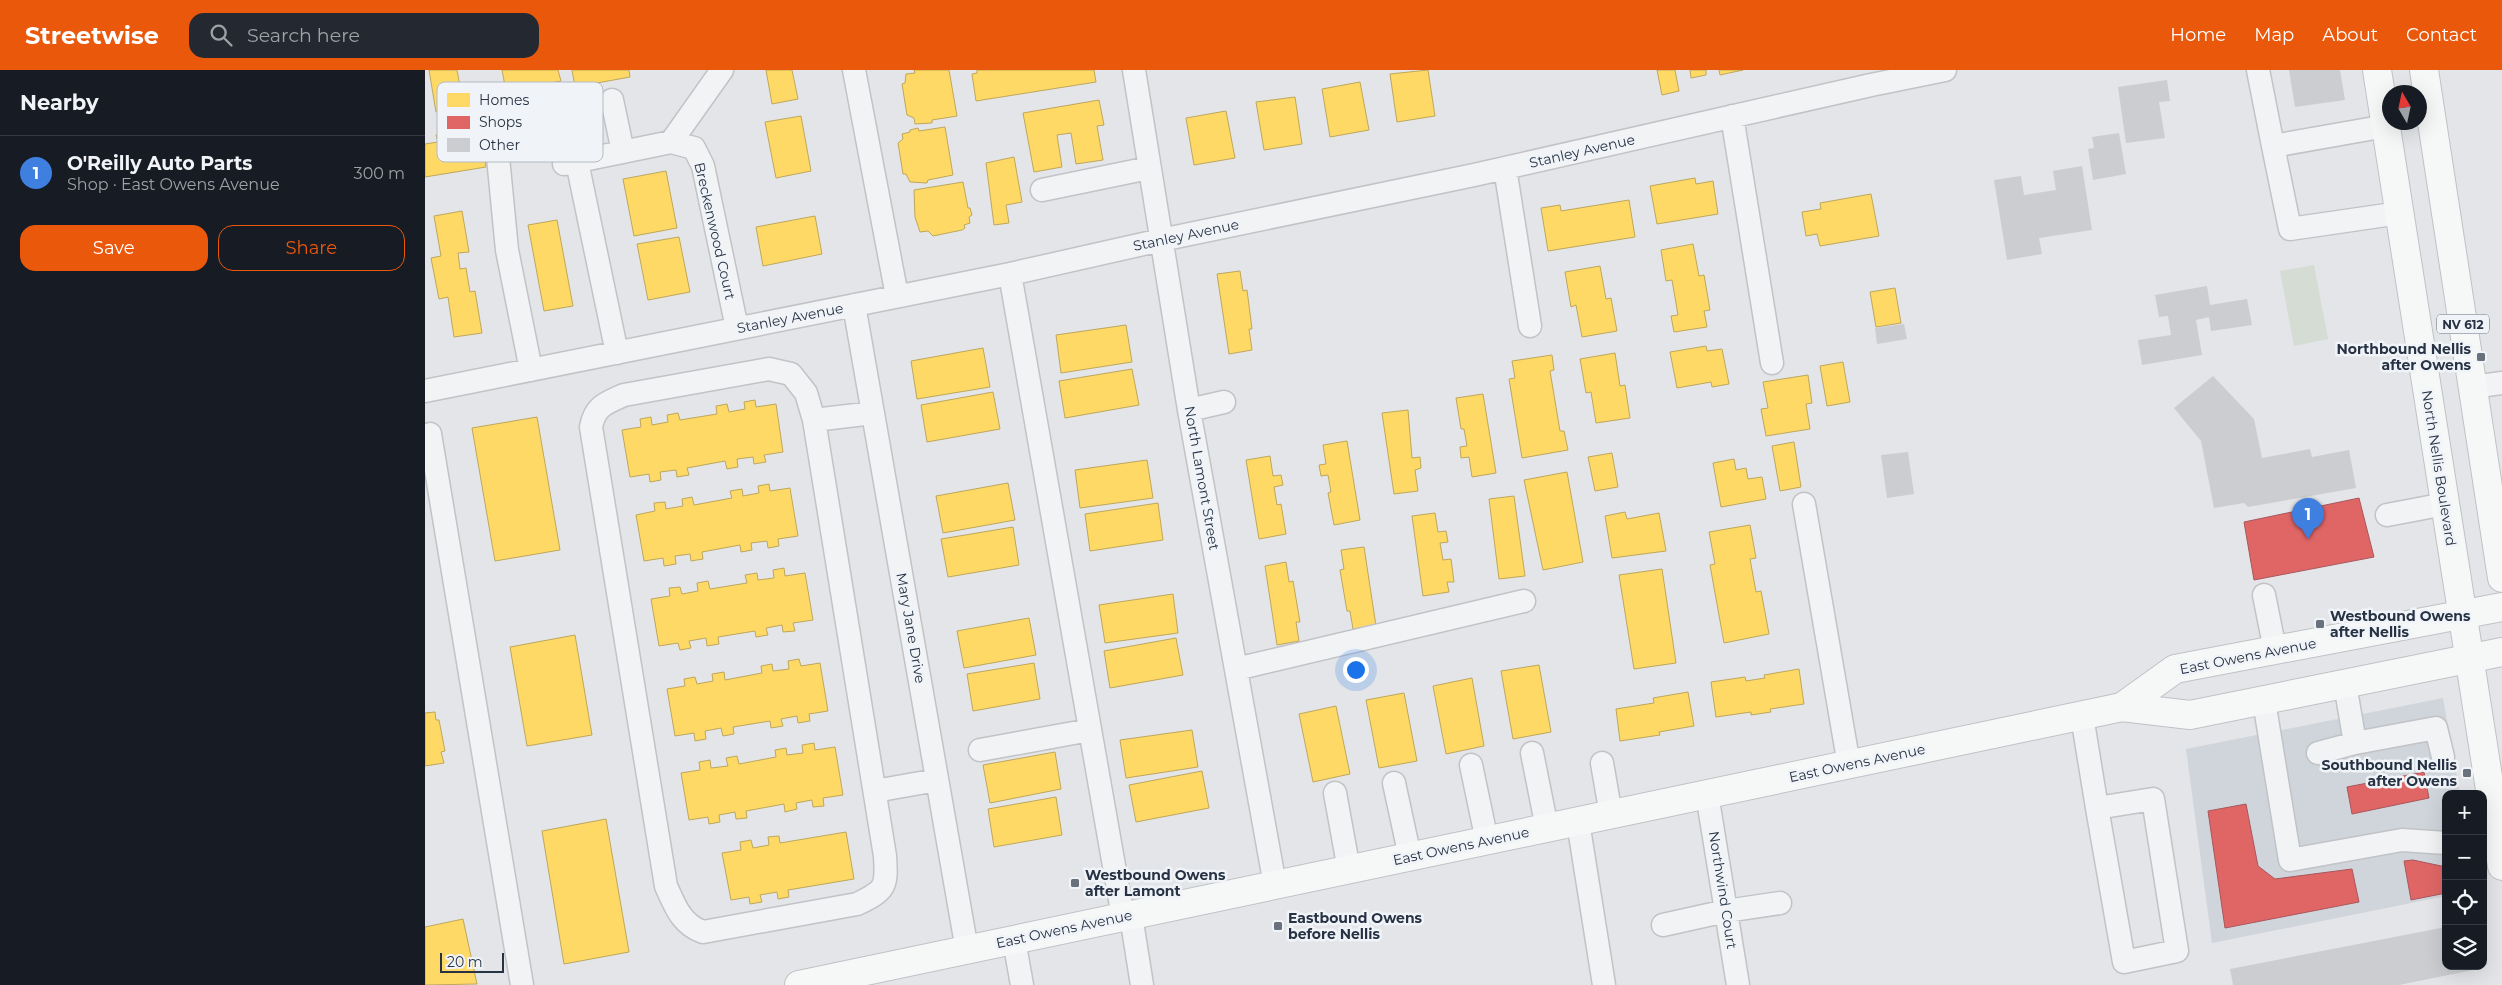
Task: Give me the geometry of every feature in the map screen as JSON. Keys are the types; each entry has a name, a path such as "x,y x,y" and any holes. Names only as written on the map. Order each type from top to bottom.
{"main road":[{"name":"North Nellis Boulevard","path":"2377,70 2382,101"},
{"name":"NV 612","path":"2424,70 2473,387 2495,483 2502,578"},
{"name":"North Nellis Boulevard","path":"2387,130 2469,659 2490,837 2502,866"},
{"name":"East Owens Avenue","path":"2122,707 2175,669 2502,607"},
{"name":"East Owens Avenue","path":"799,985 2122,707 2190,715 2502,652"}],"street":[{"path":"671,142 722,70"},
{"path":"855,70 897,296"},
{"name":"North Lamont Street","path":"1133,70 1189,410 1275,885"},
{"name":"Stanley Avenue","path":"425,391 1011,274 1161,240 1505,168 1732,116 1895,75 1945,70"},
{"path":"2258,70 2290,230 2400,213"},
{"path":"612,100 623,152"},
{"path":"1732,116 1772,363"},
{"path":"2273,146 2382,127"},
{"name":"Breckenwood Court","path":"603,156 671,142 694,148 703,166 737,328"},
{"path":"498,162 507,250 531,370"},
{"name":"Breckenwood Court","path":"576,162 571,163 617,353"},
{"path":"1042,190 1149,168"},
{"path":"1505,168 1530,326"},
{"path":"1011,274 1090,730 1142,985"},
{"name":"Mary Jane Drive","path":"854,305 967,950"},
{"path":"769,369 791,374 806,393 814,420 875,791 887,879 877,895 857,904 703,932 691,928 680,916 665,886 591,427 593,414 605,404 624,395 769,369"},
{"path":"2473,387 2502,382"},
{"path":"1189,410 1224,402"},
{"path":"814,420 873,413"},
{"path":"430,434 522,985"},
{"path":"1804,504 1849,765"},
{"path":"2387,515 2445,504"},
{"path":"2264,595 2275,650"},
{"path":"1236,669 1524,602"},
{"path":"2345,684 2355,743"},
{"path":"2264,700 2290,860 2402,840 2442,843"},
{"path":"2082,716 2097,808 2124,962 2177,951 2153,799 2097,808"},
{"path":"2318,753 2355,743 2436,728 2443,757"},
{"path":"980,750 1090,730"},
{"path":"1532,753 1547,828"},
{"path":"1602,763 1611,815"},
{"path":"1471,765 1487,841"},
{"path":"875,791 937,780"},
{"path":"1394,783 1410,857"},
{"path":"1335,793 1349,870"},
{"name":"Northwind Court","path":"1707,794 1738,985"},
{"path":"1578,822 1604,985"},
{"path":"1663,926 1726,911 1779,903"},
{"path":"1014,940 1022,985"}],"shaded area":[{"path":"2314,265 2328,339 2294,346 2280,271"},
{"path":"2443,698 2459,790 2442,790 2442,897 2212,943 2186,749"}],"building: Homes":[{"path":"429,70 457,70 459,82 437,82 436,112"},
{"path":"502,70 558,70 561,81 556,82 504,82"},
{"path":"572,70 629,70 630,77 602,82 574,82"},
{"path":"766,70 792,70 798,99 772,104"},
{"path":"914,70 949,70 957,116 932,120 932,123 915,124 914,118 907,115 902,84 905,83 906,74 915,73"},
{"path":"977,70 1094,70 1096,82 976,101 972,74 977,73"},
{"path":"1428,70 1435,116 1397,122 1390,74"},
{"path":"1657,70 1675,70 1679,91 1662,95"},
{"path":"1690,70 1706,70 1706,75 1691,78"},
{"path":"1719,70 1743,70 1720,75"},
{"path":"1360,82 1369,130 1330,137 1322,89"},
{"path":"1295,97 1302,144 1264,150 1256,102"},
{"path":"1099,100 1104,125 1097,126 1103,160 1076,164 1071,133 1057,135 1062,167 1034,172 1023,113"},
{"path":"1226,111 1235,158 1194,165 1186,118"},
{"path":"801,116 811,171 776,178 765,122"},
{"path":"945,127 953,175 928,180 927,183 910,182 906,174 903,174 898,143 903,139 902,134 918,128 919,131"},
{"path":"437,142 437,162 485,162 486,167 425,177 425,144"},
{"path":"1014,157 1022,202 1006,205 1009,223 994,225 986,163"},
{"path":"666,171 677,228 634,236 623,179"},
{"path":"1695,178 1696,184 1713,181 1718,214 1657,224 1650,186"},
{"path":"963,182 968,208 970,208 972,215 969,217 970,223 964,225 965,228 962,230 933,236 928,231 920,232 915,217 914,190"},
{"path":"1871,194 1879,236 1820,246 1817,234 1806,236 1802,212 1821,209 1820,203"},
{"path":"1629,200 1635,237 1548,251 1541,208 1560,205 1561,211"},
{"path":"462,211 469,252 458,253 460,269 466,268 470,292 475,291 482,333 454,337 448,297 439,299 431,258 441,256 434,216"},
{"path":"815,216 822,254 763,266 756,227"},
{"path":"557,220 573,306 544,311 528,225"},
{"path":"679,237 690,292 648,300 637,244"},
{"path":"1693,244 1699,276 1704,275 1710,310 1704,311 1707,327 1674,332 1671,316 1678,315 1672,280 1666,281 1661,250"},
{"path":"1600,266 1606,299 1611,298 1617,331 1582,337 1576,305 1571,307 1565,272"},
{"path":"1240,271 1243,291 1247,290 1252,329 1249,329 1252,350 1229,354 1217,274"},
{"path":"1895,288 1901,323 1876,327 1870,292"},
{"path":"1126,325 1132,362 1061,373 1056,335"},
{"path":"1706,346 1707,351 1722,349 1729,384 1712,387 1711,382 1677,388 1670,352"},
{"path":"983,348 990,387 917,399 911,361"},
{"path":"1615,353 1620,386 1625,385 1630,418 1596,423 1591,392 1586,393 1580,359"},
{"path":"1552,355 1554,370 1550,371 1560,431 1564,431 1568,450 1522,458 1509,379 1515,378 1512,361"},
{"path":"1843,362 1850,402 1827,406 1820,366"},
{"path":"1132,369 1139,405 1065,418 1059,381"},
{"path":"1808,375 1812,403 1806,404 1810,429 1766,436 1761,409 1768,408 1763,382"},
{"path":"993,392 1000,429 927,442 921,405"},
{"path":"1483,394 1496,473 1472,477 1469,457 1461,458 1460,447 1467,446 1464,429 1461,429 1456,398"},
{"path":"755,400 756,407 776,404 783,452 764,455 766,462 754,464 753,457 737,459 738,467 727,469 725,461 687,468 689,475 677,477 676,470 660,472 661,480 650,482 649,474 630,477 622,430 641,427 640,419 651,417 652,425 668,422 667,415 678,413 680,420 717,414 716,406 727,404 729,412 745,409 744,402"},
{"path":"1408,410 1412,458 1420,457 1421,468 1415,470 1418,491 1394,494 1382,413"},
{"path":"537,417 560,550 495,561 472,428"},
{"path":"1347,441 1360,520 1334,525 1328,493 1331,492 1328,475 1321,476 1319,465 1326,464 1323,445"},
{"path":"1794,442 1801,487 1780,491 1772,446"},
{"path":"1612,453 1618,487 1595,491 1588,457"},
{"path":"1270,456 1273,476 1281,475 1283,485 1274,487 1277,505 1281,504 1286,534 1259,539 1246,460"},
{"path":"1734,459 1736,470 1746,468 1748,479 1762,477 1766,499 1721,507 1713,463"},
{"path":"1147,460 1153,498 1080,508 1075,470"},
{"path":"1567,472 1583,562 1543,570 1524,480"},
{"path":"1008,483 1015,520 943,533 936,496"},
{"path":"769,484 770,491 790,488 798,536 778,539 779,546 768,548 767,541 751,543 752,550 741,552 740,545 702,552 703,559 691,561 690,554 675,556 676,564 664,566 663,558 644,561 636,515 655,511 654,503 665,502 666,509 683,506 682,499 692,497 694,505 732,498 730,491 742,489 743,496 759,493 758,486"},
{"path":"1514,496 1525,576 1499,579 1489,499"},
{"path":"1158,503 1163,540 1090,551 1085,514"},
{"path":"1625,512 1627,519 1659,513 1666,551 1612,558 1605,516"},
{"path":"1435,513 1438,532 1446,531 1448,542 1440,543 1443,560 1451,559 1454,582 1447,582 1449,592 1423,596 1412,516"},
{"path":"1750,525 1756,558 1750,559 1756,592 1761,591 1769,634 1724,643 1710,565 1715,564 1709,532"},
{"path":"1013,527 1019,565 948,577 941,539"},
{"path":"1364,547 1376,626 1353,629 1350,611 1347,611 1340,570 1344,569 1341,550"},
{"path":"1286,562 1289,582 1293,581 1300,622 1296,622 1299,641 1277,645 1265,566"},
{"path":"784,568 785,576 805,573 813,620 793,623 795,631 783,632 782,625 766,628 768,635 756,637 755,631 718,637 719,644 707,646 706,638 689,641 691,648 680,650 678,643 659,646 651,599 670,596 669,588 680,587 682,594 698,591 697,583 708,581 710,589 747,583 745,575 757,573 758,580 774,578 773,570"},
{"path":"1662,569 1676,663 1634,669 1619,575"},
{"path":"1173,594 1178,633 1105,643 1099,605"},
{"path":"1029,618 1036,655 964,668 957,631"},
{"path":"575,635 592,735 527,746 510,647"},
{"path":"1176,638 1183,675 1110,688 1104,651"},
{"path":"799,659 801,666 820,663 828,711 809,714 810,721 798,723 797,716 781,719 783,726 771,728 770,721 733,727 734,734 723,736 721,728 705,731 706,739 695,741 694,733 675,736 667,689 685,686 684,679 695,677 697,684 713,681 712,674 724,672 725,680 762,673 761,666 772,664 773,671 789,669 788,661"},
{"path":"1034,663 1040,699 973,711 967,674"},
{"path":"1539,665 1551,732 1513,739 1501,671"},
{"path":"1799,669 1804,704 1770,709 1771,712 1751,715 1751,712 1716,717 1711,682 1745,677 1746,681 1765,678 1764,675"},
{"path":"1472,678 1484,746 1446,754 1433,686"},
{"path":"1688,692 1694,726 1659,732 1660,735 1620,741 1616,709 1654,703 1653,698"},
{"path":"1404,693 1417,761 1379,768 1366,700"},
{"path":"1336,706 1350,774 1313,782 1299,714"},
{"path":"435,712 436,720 439,720 445,751 441,752 444,763 425,766 425,713"},
{"path":"1192,730 1198,767 1126,778 1120,740"},
{"path":"814,743 815,750 835,747 843,795 823,798 824,806 813,807 812,800 796,803 797,809 785,812 784,804 746,811 747,818 736,819 735,812 719,815 720,822 709,824 708,817 689,820 681,773 700,770 699,762 710,760 711,768 728,766 726,758 737,756 739,764 776,757 775,750 786,748 787,755 803,753 802,745"},
{"path":"1055,752 1061,789 990,803 983,765"},
{"path":"1202,771 1209,808 1136,822 1129,785"},
{"path":"1056,797 1062,835 994,847 988,809"},
{"path":"606,819 629,952 564,964 542,831"},
{"path":"846,832 854,879 788,890 789,897 778,899 777,892 760,895 762,902 750,904 749,897 731,900 722,853 741,850 740,842 751,840 753,848 769,845 768,837 779,836 780,843"},
{"path":"463,919 477,984 425,985 425,927"}],"building: Shops":[{"path":"2359,498 2374,557 2254,580 2244,522"},
{"path":"2424,772 2429,798 2352,814 2347,787"},
{"path":"2246,804 2258,866 2275,879 2352,869 2359,902 2225,928 2208,811"},
{"path":"2413,860 2442,866 2442,894 2411,900 2404,861"}],"building: Other":[{"path":"2289,70 2340,70 2345,100 2295,107"},
{"path":"2167,80 2170,101 2159,102 2165,138 2126,143 2118,87"},
{"path":"2119,133 2126,174 2093,180 2088,149 2094,148 2092,137"},
{"path":"2082,166 2092,230 2039,238 2042,254 2007,260 1994,180 2021,176 2024,195 2056,190 2053,171"},
{"path":"2207,286 2210,305 2247,299 2252,325 2211,331 2209,317 2196,320 2202,355 2142,365 2138,340 2171,335 2168,316 2159,317 2155,295"},
{"path":"1904,324 1907,339 1877,344 1875,328"},
{"path":"2213,376 2254,419 2262,458 2310,449 2312,457 2349,450 2356,488 2248,507 2244,503 2214,508 2201,441 2174,408"},
{"path":"1908,452 1914,494 1887,498 1881,455"},
{"path":"2442,928 2442,970 2473,970 2399,985 2233,985 2230,969"}],"place":[{"name":"Northbound Nellis after Owens","path":"2481,357"},
{"name":"O'Reilly Auto Parts","path":"2308,539"},
{"name":"Westbound Owens after Nellis","path":"2320,624"},
{"name":"Southbound Nellis after Owens","path":"2467,773"},
{"name":"Westbound Owens after Lamont","path":"1075,883"},
{"name":"Eastbound Owens before Nellis","path":"1278,926"}]}
